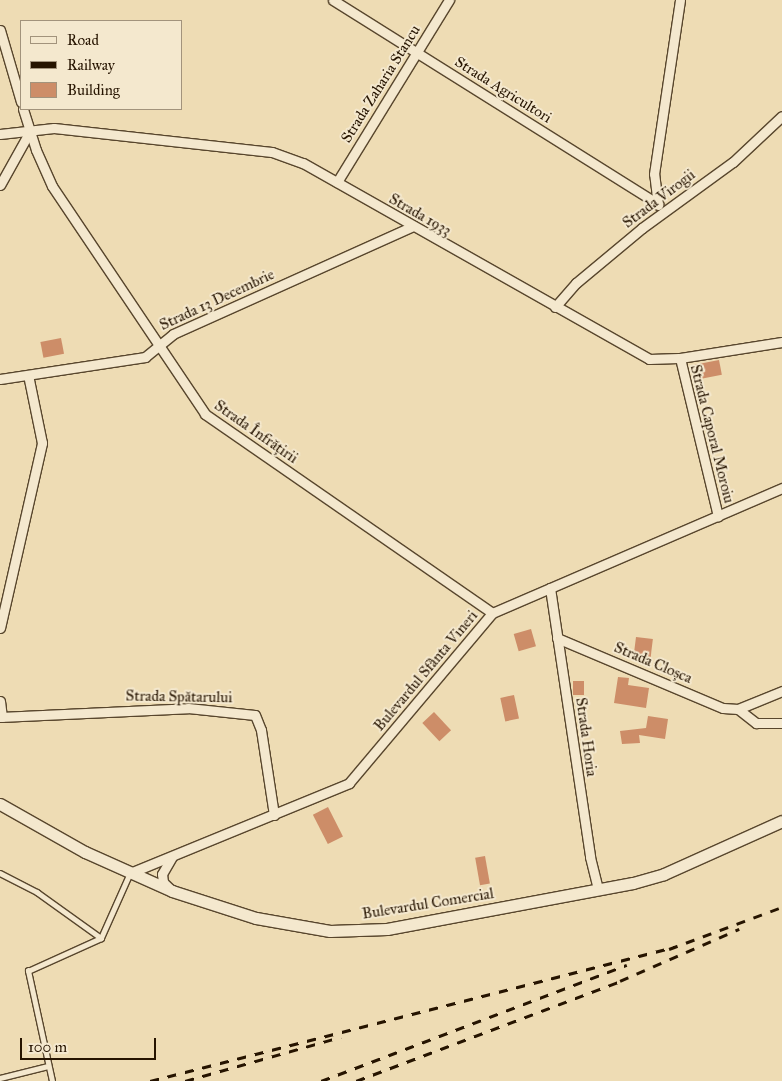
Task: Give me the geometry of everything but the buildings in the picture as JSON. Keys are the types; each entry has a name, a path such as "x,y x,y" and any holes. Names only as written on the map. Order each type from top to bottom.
{"main road":[{"name":"Bulevardul Comercial","path":"0,804 47,832 130,873 172,891 256,918 304,927 358,931 387,929 598,889 664,874 782,821"}],"street":[{"name":"Strada Agricultori","path":"333,0 660,207"},
{"name":"Strada Zaharia Stancu","path":"337,182 449,0"},
{"path":"660,207 654,174 680,0"},
{"path":"0,30 20,99"},
{"name":"Strada Înfrățirii","path":"23,110 52,186 205,414 492,613"},
{"name":"Strada Virogii","path":"555,307 576,283 660,207 733,162 782,116"},
{"name":"Strada 1933","path":"0,134 54,128 272,152 303,163 638,355 649,359 680,358 782,342"},
{"path":"0,185 30,131"},
{"name":"Strada 13 Decembrie","path":"0,380 145,357 158,344 173,334 413,226"},
{"name":"Strada Caporal Moroiu","path":"680,358 718,516"},
{"path":"0,628 4,593 42,443 28,376"},
{"name":"Bulevardul Sfânta Vineri","path":"130,873 274,815 349,782 492,613 782,488"},
{"name":"Strada Horia","path":"550,588 590,858 598,889"},
{"name":"Strada Cloșca","path":"558,638 723,708 738,709 756,723 782,723"},
{"path":"738,709 782,691"},
{"path":"0,702 1,717"},
{"name":"Strada Spătarului","path":"1,717 188,708 255,715 261,730 274,815"},
{"path":"172,856 162,874 163,882 172,891"}],"lane":[{"path":"0,873 37,892 101,938"},
{"path":"52,1081 28,971 101,938 130,873"},
{"path":"0,1078 48,1066"}],"railway":[{"path":"669,949 782,907"},
{"path":"356,1081 620,981 739,929"},
{"path":"150,1081 674,947"},
{"path":"321,1081 627,965"},
{"path":"185,1081 341,1037"}]}
